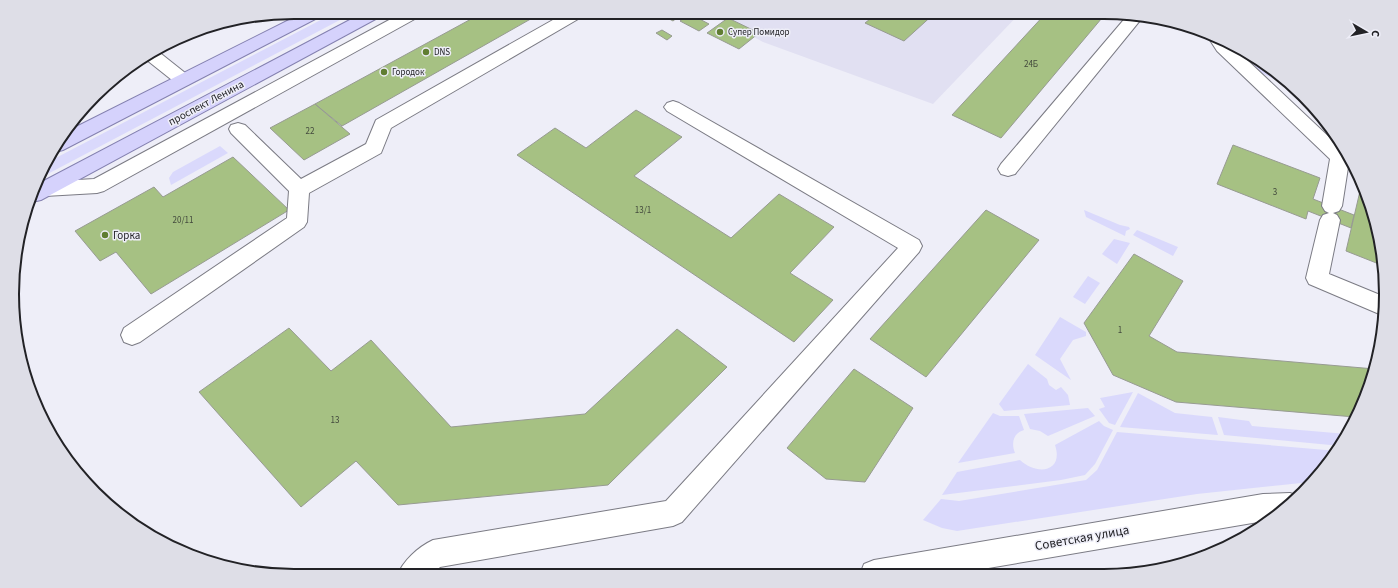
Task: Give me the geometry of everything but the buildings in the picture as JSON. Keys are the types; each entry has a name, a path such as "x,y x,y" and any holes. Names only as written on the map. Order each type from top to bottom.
{"main road":[{"path":"66,140 303,19"},
{"name":"проспект Ленина","path":"40,192 364,19"}],"street":[{"path":"40,192 97,186 403,19"},
{"path":"300,189 374,148 383,124 567,19"},
{"path":"1008,168 1132,21"},
{"path":"1223,46 1323,143 1339,152"},
{"path":"154,57 183,80"},
{"path":"418,569 433,554 673,513 912,246 673,107"},
{"path":"238,130 300,189"},
{"path":"1343,159 1318,278 1378,305"},
{"path":"132,335 297,222 300,189"},
{"name":"Советская улица","path":"903,569 1263,507 1278,506"}],"shaded area":[{"path":"323,19 342,19 46,175 55,159"},
{"path":"730,19 1014,19 933,104 763,42 754,37 759,33"},
{"path":"1238,54 1257,65 1276,80 1255,70"},
{"path":"220,146 228,153 171,185 169,178 173,172"},
{"path":"1084,210 1120,225 1129,227 1130,229 1126,231 1125,236 1086,217"},
{"path":"1137,230 1178,247 1173,256 1133,235"},
{"path":"1114,239 1130,243 1117,264 1102,254"},
{"path":"1088,276 1100,283 1085,304 1073,297"},
{"path":"1060,317 1086,332 1086,336 1073,340 1060,359 1071,380 1035,355"},
{"path":"1028,364 1047,379 1049,385 1056,390 1061,387 1068,395 1070,405 1004,411 999,404"},
{"path":"1133,392 1115,425 1109,423 1099,409 1105,407 1100,398"},
{"path":"1138,393 1175,413 1212,417 1218,435 1120,427"},
{"path":"1088,408 1095,416 1048,436 1040,431 1030,429 1024,414"},
{"path":"993,413 1000,416 1019,416 1024,430 1020,431 1015,436 1013,446 1015,453 958,463"},
{"path":"1218,417 1249,421 1252,426 1341,434 1334,445 1224,435"},
{"path":"1099,421 1104,426 1113,430 1095,464 1085,475 1061,480 942,495 957,472 1020,460 1034,468 1047,469 1056,461 1057,454 1055,445"},
{"path":"1117,432 1330,450 1303,483 1197,494 957,531 942,528 923,520 941,499 959,501 1086,480 1097,470"}],"place":[{"name":"Супер Помидор","path":"720,32"},
{"name":"DNS","path":"426,52"},
{"name":"Городок","path":"384,72"},
{"name":"Горка","path":"105,235"}]}
